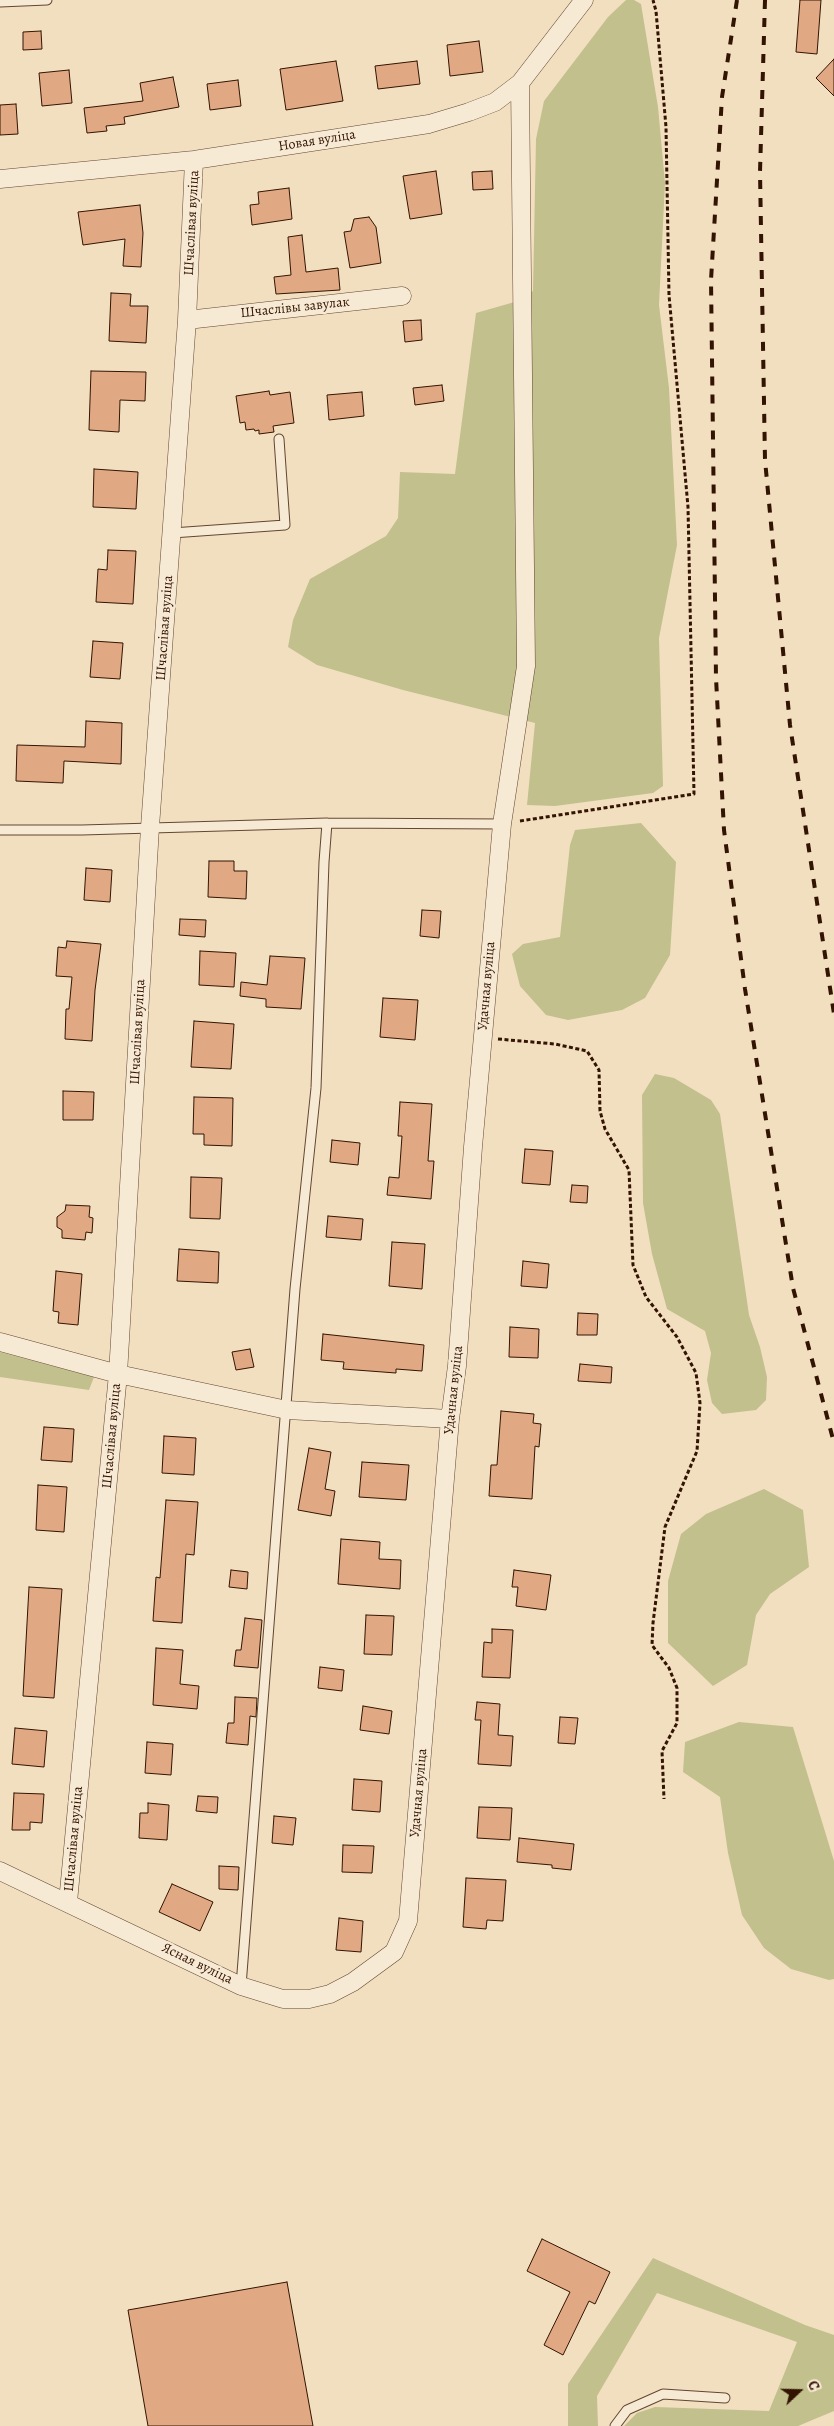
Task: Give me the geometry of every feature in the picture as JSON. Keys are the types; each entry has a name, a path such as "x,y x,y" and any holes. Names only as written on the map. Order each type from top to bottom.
{"street":[{"name":"Новая вуліца","path":"0,179 194,160 429,124 495,102 520,83 584,0"},
{"name":"Удачная вуліца","path":"394,1952 408,1921 502,824 526,666 520,83"},
{"name":"Шчаслівая вуліца","path":"68,1902 118,1374 150,827 187,320 194,160"},
{"name":"Шчаслівы завулак","path":"187,320 402,296"},
{"path":"0,1342 118,1374 287,1410 450,1418"},
{"name":"Ясная вуліца","path":"0,1871 241,1986 283,1999 309,1999 323,1996 353,1982 394,1952"}],"lane":[{"path":"0,2 47,0"},
{"path":"172,533 285,525 279,438"},
{"path":"0,830 327,823 502,824"},
{"path":"241,1986 295,1289 316,1088 327,823"},
{"path":"615,2426 628,2410 663,2394 724,2398"}],"path":[{"path":"502,824 694,794 688,506 669,295 666,127 656,10 653,0"},
{"path":"483,1038 555,1044 587,1051 599,1070 600,1111 606,1129 629,1170 633,1265 646,1297 677,1337 696,1373 700,1403 697,1451 665,1527 653,1623 652,1645 669,1668 677,1688 677,1723 662,1751 664,1799"}],"shaded area":[{"path":"626,0 634,0 641,4 658,107 665,183 659,305 669,388 677,545 659,638 663,786 653,793 555,806 527,805 535,723 403,690 317,665 288,647 293,620 310,579 386,536 398,518 400,472 455,474 476,313 518,301 533,291 536,139 544,101 608,17"},
{"path":"641,823 676,862 670,955 645,998 622,1010 568,1020 546,1015 520,986 512,954 523,944 560,937 570,845 575,830"},
{"path":"655,1074 674,1078 711,1100 720,1114 749,1315 760,1347 767,1377 766,1400 756,1410 722,1414 712,1403 707,1380 711,1353 705,1331 667,1309 652,1254 643,1203 642,1095"},
{"path":"0,1352 94,1377 89,1390 0,1377"},
{"path":"764,1489 803,1510 809,1567 770,1594 756,1615 747,1665 713,1686 668,1643 668,1581 681,1534 706,1514"},
{"path":"739,1722 793,1727 834,1861 834,1979 829,1980 791,1969 764,1948 742,1915 728,1853 720,1797 683,1772 685,1742"},
{"path":"653,2258 805,2325 834,2335 834,2411 798,2426 624,2426 637,2413 655,2407 769,2411 797,2342 657,2293 597,2396 598,2426 568,2426 568,2384"}],"building":[{"path":"800,0 821,0 817,54 796,52"},
{"path":"41,31 42,49 23,50 23,32"},
{"path":"479,41 483,72 450,76 447,45"},
{"path":"834,59 834,96 816,78"},
{"path":"336,61 343,101 286,110 280,69"},
{"path":"417,61 420,84 378,89 375,66"},
{"path":"69,70 72,103 42,106 39,73"},
{"path":"173,77 179,107 124,117 125,124 106,126 107,131 87,133 84,108 143,101 140,83"},
{"path":"238,80 241,106 210,110 207,84"},
{"path":"16,104 18,134 0,135 0,105"},
{"path":"436,171 442,214 410,219 403,176"},
{"path":"492,171 493,189 473,190 472,172"},
{"path":"289,188 292,219 252,225 250,205 259,204 258,192"},
{"path":"140,205 143,233 141,267 123,266 125,239 83,245 78,212"},
{"path":"369,217 376,227 381,263 350,268 344,232 351,231 354,219"},
{"path":"302,235 306,272 338,268 340,290 276,294 274,277 291,275 288,237"},
{"path":"111,293 131,294 130,306 148,306 146,343 109,341"},
{"path":"421,320 422,340 405,342 403,321"},
{"path":"91,371 146,372 145,401 120,400 119,432 89,430"},
{"path":"442,385 444,401 415,405 413,388"},
{"path":"269,391 270,395 290,392 294,423 273,426 274,432 259,434 259,430 246,430 245,422 240,423 236,396"},
{"path":"362,392 364,416 329,420 327,395"},
{"path":"94,469 138,472 136,509 93,507"},
{"path":"108,550 136,551 133,604 96,602 98,569 107,570"},
{"path":"93,641 123,643 120,679 90,677"},
{"path":"86,721 122,723 121,764 64,761 63,783 16,781 17,745 85,747"},
{"path":"209,861 234,861 234,871 247,871 246,899 208,897"},
{"path":"86,868 112,870 110,902 84,900"},
{"path":"422,910 441,911 439,938 420,936"},
{"path":"180,919 206,920 205,937 179,935"},
{"path":"67,941 101,944 95,990 92,1041 65,1039 66,1009 69,1009 72,977 56,976 58,947 66,948"},
{"path":"200,951 236,953 234,987 199,985"},
{"path":"270,956 305,958 301,1009 266,1007 266,999 240,996 241,982 267,985"},
{"path":"383,998 418,1000 415,1040 380,1037"},
{"path":"194,1021 234,1024 231,1069 191,1067"},
{"path":"63,1091 94,1092 93,1120 63,1120"},
{"path":"194,1097 233,1098 232,1146 204,1145 204,1134 193,1134"},
{"path":"400,1102 432,1104 428,1161 434,1161 431,1199 387,1195 389,1177 399,1178 402,1136 398,1136"},
{"path":"332,1140 360,1143 358,1165 330,1162"},
{"path":"525,1149 553,1151 550,1185 522,1183"},
{"path":"191,1177 222,1178 220,1219 190,1218"},
{"path":"572,1185 588,1186 587,1203 570,1202"},
{"path":"66,1205 90,1206 89,1217 93,1218 92,1233 86,1232 85,1240 62,1238 62,1230 57,1227 57,1217 65,1211"},
{"path":"328,1216 363,1219 361,1240 326,1237"},
{"path":"392,1242 425,1244 422,1289 389,1286"},
{"path":"179,1249 219,1252 218,1283 177,1281"},
{"path":"523,1261 549,1264 547,1288 521,1286"},
{"path":"56,1271 82,1274 78,1325 58,1323 59,1312 53,1311"},
{"path":"578,1313 598,1314 597,1335 577,1335"},
{"path":"510,1327 539,1329 538,1358 509,1357"},
{"path":"323,1334 424,1345 422,1371 396,1369 396,1373 343,1369 344,1362 321,1360"},
{"path":"250,1349 254,1367 236,1370 232,1352"},
{"path":"580,1364 612,1367 611,1383 578,1381"},
{"path":"501,1411 534,1414 533,1423 541,1424 539,1447 535,1446 532,1499 489,1496 491,1465 497,1465"},
{"path":"44,1427 74,1429 72,1462 41,1460"},
{"path":"164,1436 196,1438 194,1475 162,1473"},
{"path":"309,1448 331,1452 325,1489 335,1491 331,1516 298,1510"},
{"path":"362,1462 409,1465 406,1500 359,1497"},
{"path":"38,1485 67,1487 64,1532 36,1530"},
{"path":"166,1500 198,1502 194,1555 186,1554 182,1623 153,1621 156,1577 160,1578"},
{"path":"341,1539 380,1542 379,1559 401,1560 400,1589 338,1584"},
{"path":"231,1570 248,1572 247,1589 229,1587"},
{"path":"514,1570 551,1575 546,1610 516,1606 518,1587 512,1587"},
{"path":"29,1587 62,1589 54,1698 23,1696"},
{"path":"366,1615 394,1616 392,1655 364,1654"},
{"path":"245,1618 262,1620 258,1668 234,1666 236,1650 241,1650"},
{"path":"492,1629 513,1630 510,1678 482,1677 484,1642 492,1643"},
{"path":"156,1648 183,1650 180,1684 199,1686 197,1709 153,1705"},
{"path":"320,1667 344,1670 342,1691 318,1688"},
{"path":"235,1697 257,1698 256,1717 250,1716 248,1745 226,1743 228,1723 234,1723"},
{"path":"477,1702 500,1704 498,1735 513,1736 511,1766 478,1764 481,1720 475,1720"},
{"path":"363,1706 392,1711 389,1734 360,1730"},
{"path":"560,1717 578,1718 575,1744 558,1743"},
{"path":"15,1728 47,1731 44,1767 12,1764"},
{"path":"147,1742 173,1744 171,1775 145,1773"},
{"path":"354,1779 382,1781 380,1812 352,1810"},
{"path":"14,1793 44,1794 42,1823 30,1822 30,1830 12,1830"},
{"path":"198,1796 218,1797 217,1813 196,1811"},
{"path":"148,1803 169,1805 167,1840 139,1838 140,1813 148,1813"},
{"path":"479,1807 512,1808 510,1840 477,1838"},
{"path":"274,1816 296,1818 293,1845 272,1843"},
{"path":"519,1838 574,1844 571,1870 552,1868 552,1865 517,1862"},
{"path":"343,1845 374,1846 372,1873 342,1872"},
{"path":"219,1866 239,1867 238,1890 219,1889"},
{"path":"466,1878 506,1880 503,1921 487,1920 486,1929 463,1927"},
{"path":"172,1884 213,1902 200,1931 159,1912"},
{"path":"339,1918 363,1921 361,1952 336,1950"},
{"path":"542,2239 610,2272 595,2304 589,2301 563,2355 544,2345 570,2292 527,2271"},
{"path":"287,2282 313,2426 148,2426 128,2310"}],"railway":[{"path":"737,0 722,97 711,280 716,678 724,830 745,989 793,1288 834,1443"},
{"path":"765,0 760,172 765,460 790,725 834,1014"}]}
